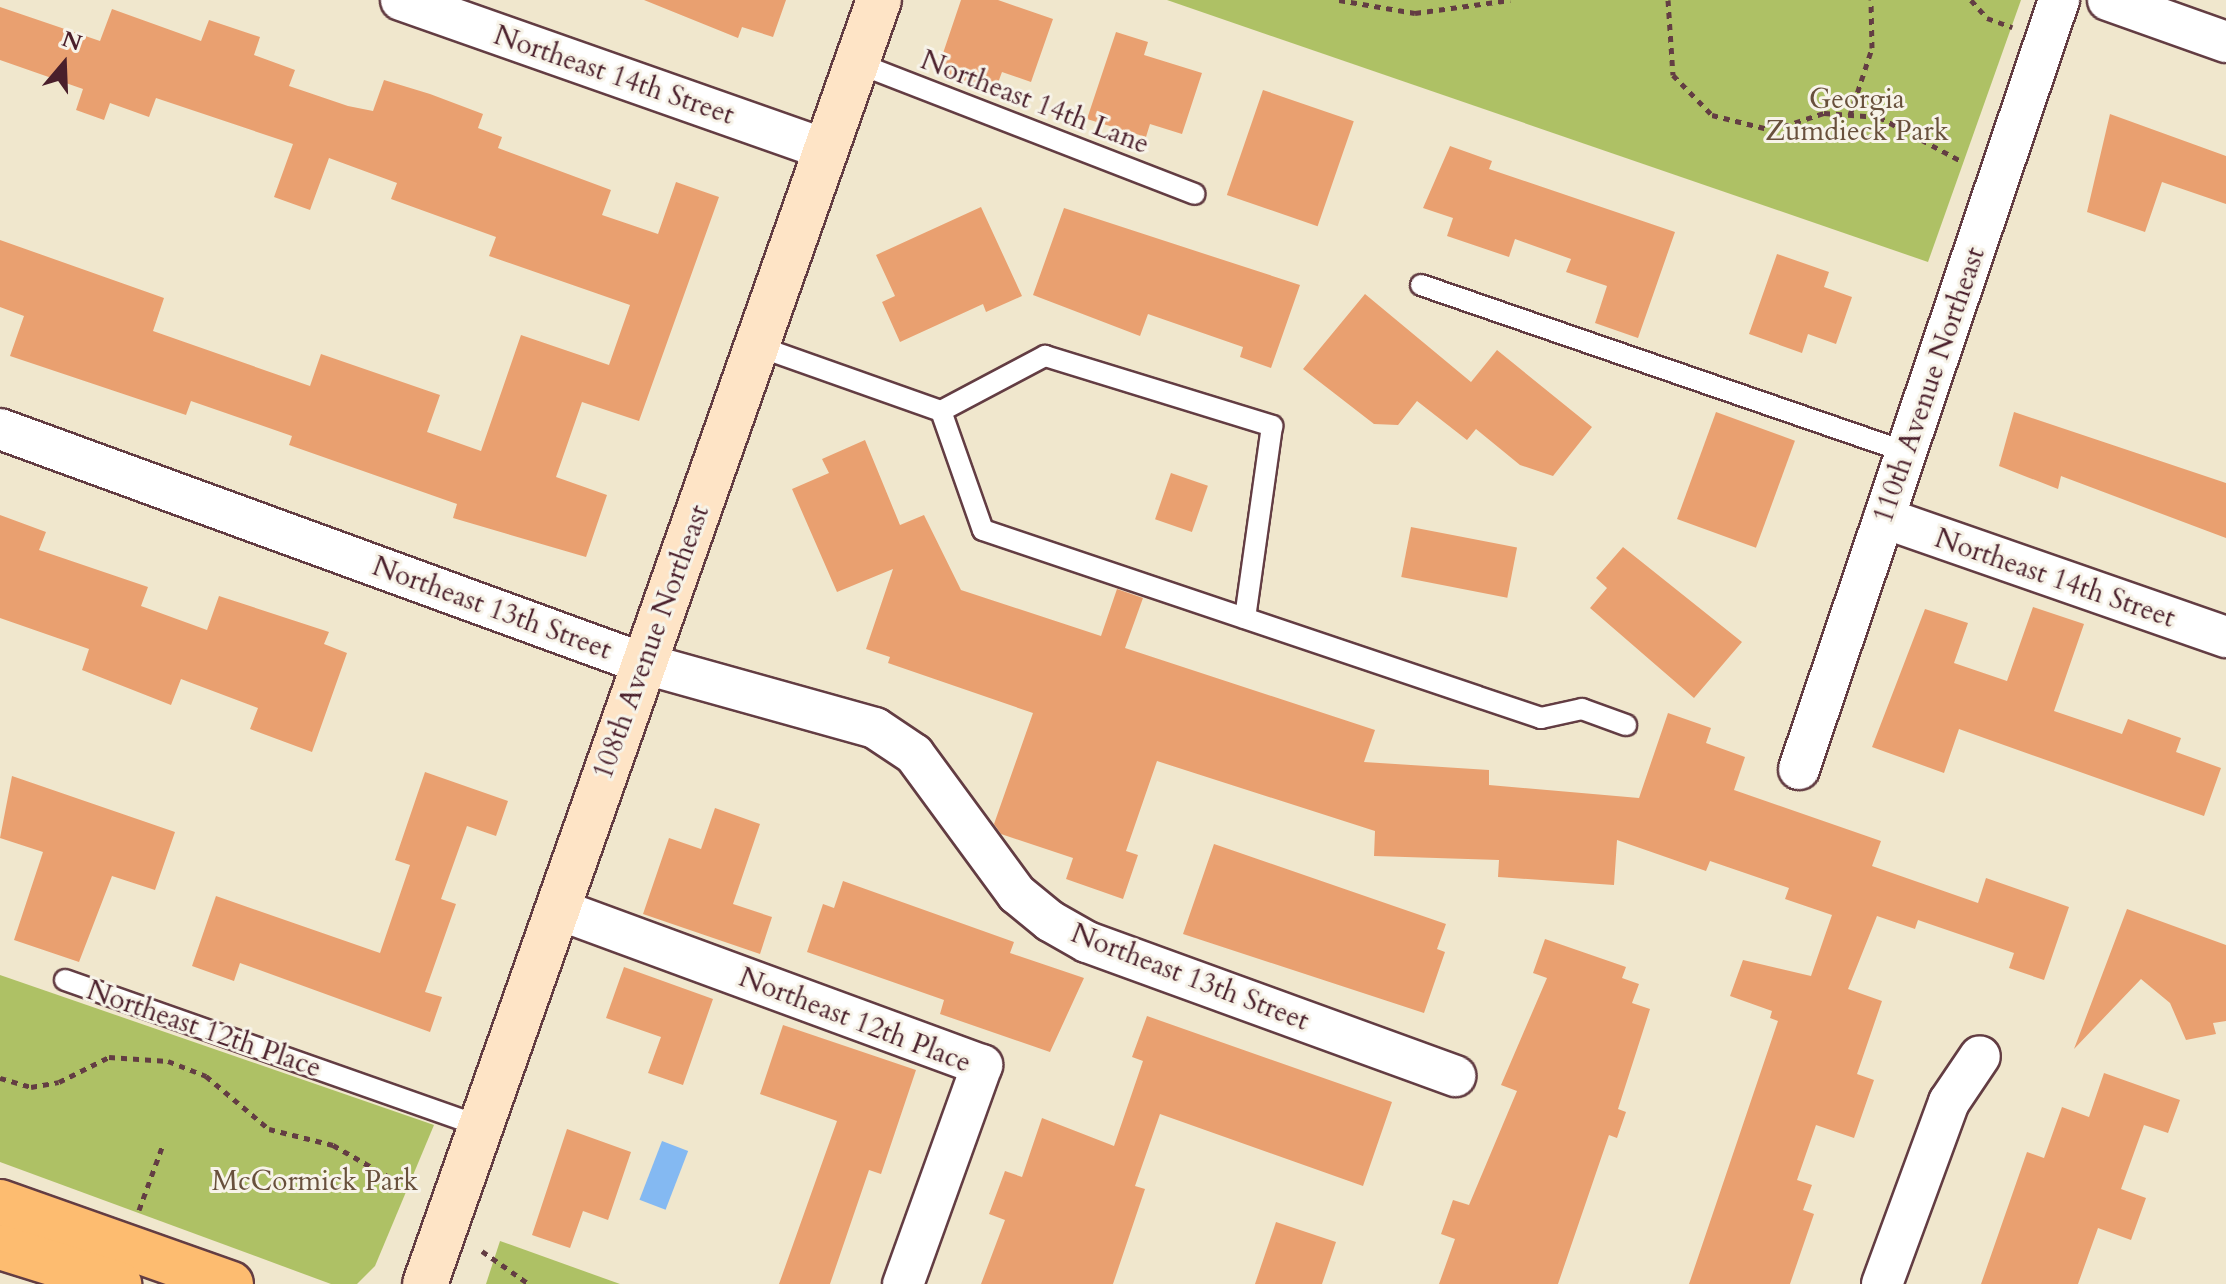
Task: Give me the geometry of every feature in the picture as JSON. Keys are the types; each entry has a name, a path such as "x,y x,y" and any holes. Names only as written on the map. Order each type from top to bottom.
{"main road":[{"name":"108th Avenue Northeast","path":"425,1284 642,663 879,0"},
{"path":"0,1202 231,1284"},
{"path":"0,1247 119,1284"}],"street":[{"name":"Northeast 14th Street","path":"401,0 826,150"},
{"name":"110th Avenue Northeast","path":"1799,769 2059,0"},
{"path":"2108,0 2226,42"},
{"name":"Northeast 13th Street","path":"0,429 642,663 875,728 914,754 1017,894 1050,921 1087,942 1455,1076"},
{"name":"Northeast 14th Street","path":"1884,518 2226,637"},
{"name":"Northeast 12th Place","path":"557,909 982,1065 903,1284"},
{"path":"1882,1284 1949,1102 1980,1056"}],"lane":[{"name":"Northeast 14th Lane","path":"857,63 1194,194"},
{"path":"1421,285 1906,452"},
{"path":"757,346 941,411 1045,356 1272,426 1245,618"},
{"path":"941,411 983,530 1541,718 1582,709 1626,725"},
{"name":"Northeast 12th Place","path":"65,980 479,1126"}],"path":[{"path":"1339,0 1415,13 1510,0"},
{"path":"1668,0 1673,75 1712,115 1772,130 1824,113 1879,117 1999,176"},
{"path":"1850,115 1872,48 1871,0"},
{"path":"1971,0 1987,18 2045,40"},
{"path":"0,1078 31,1087 59,1082 109,1057 168,1061 206,1076 269,1129 333,1145 415,1192"},
{"path":"138,1213 162,1147"},
{"path":"482,1251 529,1284"}],"green space":[{"name":"Georgia Zumdieck Park","path":"1167,0 2021,0 1928,262"},
{"name":"McCormick Park","path":"0,975 434,1125 375,1266 357,1284 331,1284 0,1162"},
{"path":"500,1241 620,1284 486,1284"}],"water":[{"path":"662,1141 688,1151 666,1210 639,1200"}],"building":[{"path":"644,0 786,0 773,37 742,27 738,38"},
{"path":"961,0 998,0 1053,19 1031,82 1002,72 995,91 937,71"},
{"path":"0,7 100,41 112,9 201,41 209,20 260,37 254,55 295,70 289,86 348,106 373,111 384,80 430,94 483,114 478,128 502,137 498,148 611,190 602,215 658,234 676,182 719,197 639,421 582,402 556,477 607,495 586,557 453,518 457,504 289,445 292,436 191,401 186,415 10,356 24,316 0,307 0,240 164,298 153,331 310,386 321,354 440,395 427,432 481,451 521,335 609,365 630,305 489,256 496,237 391,199 397,183 329,158 310,210 274,197 293,144 156,98 149,117 110,103 104,120 76,110 83,89 0,60"},
{"path":"1116,32 1148,42 1144,55 1202,73 1182,134 1150,124 1146,137 1087,119"},
{"path":"1263,90 1354,121 1318,226 1227,195"},
{"path":"2110,114 2226,156 2226,204 2162,182 2145,232 2087,212"},
{"path":"1450,146 1492,161 1489,169 1675,232 1638,338 1595,323 1607,286 1566,272 1571,259 1515,239 1509,257 1447,236 1453,218 1423,208"},
{"path":"981,207 1022,296 986,312 983,304 900,342 882,302 895,296 876,255"},
{"path":"1064,208 1300,285 1271,368 1240,357 1243,347 1148,314 1140,336 1033,295"},
{"path":"1777,254 1829,272 1824,287 1852,297 1836,344 1808,334 1802,353 1749,334"},
{"path":"1365,294 1471,382 1497,350 1592,427 1553,476 1520,465 1476,429 1467,440 1417,401 1398,425 1374,424 1303,369"},
{"path":"1716,412 1795,441 1756,548 1677,519"},
{"path":"2014,412 2226,483 2226,538 2061,476 2058,489 1999,466"},
{"path":"865,440 900,525 924,515 961,590 1101,636 1117,589 1143,598 1125,648 1375,730 1364,762 1489,770 1489,785 1639,798 1668,713 1711,728 1706,743 1745,757 1734,790 1881,841 1872,866 1978,903 1986,878 2069,907 2044,980 2009,968 2014,953 1918,920 1915,929 1877,916 1848,989 1882,1001 1857,1074 1874,1080 1854,1138 1816,1125 1797,1180 1812,1185 1803,1210 1814,1214 1790,1284 1689,1284 1778,1021 1770,1018 1772,1011 1730,996 1743,960 1811,976 1832,915 1785,899 1789,888 1710,861 1706,871 1617,840 1614,885 1498,877 1499,860 1374,856 1375,831 1157,761 1126,851 1138,855 1123,899 1066,879 1073,858 1001,834 994,824 1033,713 888,663 890,657 866,649 893,569 837,592 792,489 829,473 822,459"},
{"path":"1171,473 1208,486 1192,532 1155,519"},
{"path":"0,515 46,532 39,550 148,587 141,606 207,630 219,596 329,632 324,644 347,653 312,752 250,729 258,708 181,679 171,705 82,670 89,649 0,618"},
{"path":"1411,527 1517,548 1507,598 1401,577"},
{"path":"1623,547 1742,642 1694,698 1590,608 1607,588 1596,578"},
{"path":"2033,607 2084,624 2054,711 2122,734 2128,719 2181,738 2176,752 2221,768 2204,816 1959,729 1944,773 1872,747 1925,609 1968,623 1954,663 2007,681"},
{"path":"425,772 508,801 496,836 467,826 441,899 456,904 425,992 442,997 430,1032 240,963 234,981 192,966 216,896 380,953 410,865 395,860"},
{"path":"12,776 175,832 155,890 112,876 79,962 14,940 43,852 0,838"},
{"path":"715,808 760,824 733,904 772,917 760,954 643,914 669,838 701,849"},
{"path":"1214,844 1446,924 1437,949 1445,952 1424,1013 1183,934"},
{"path":"843,881 1014,942 1010,953 1084,978 1050,1052 940,1014 944,1000 807,952 823,904 834,908"},
{"path":"2127,909 2226,945 2226,1021 2213,1023 2216,1034 2186,1040 2170,1003 2141,979 2074,1049"},
{"path":"1545,939 1626,967 1622,978 1639,984 1632,1003 1650,1009 1618,1109 1626,1112 1617,1138 1609,1135 1558,1284 1439,1284 1455,1239 1441,1234 1453,1200 1469,1205 1517,1091 1501,1085 1547,978 1533,973"},
{"path":"624,967 713,999 683,1085 648,1073 661,1037 606,1018"},
{"path":"1147,1016 1392,1102 1363,1186 1160,1114 1135,1186 1145,1189 1113,1284 981,1284 1005,1220 989,1214 1005,1171 1022,1177 1042,1118 1114,1146 1143,1061 1132,1057"},
{"path":"783,1025 916,1070 881,1174 869,1170 830,1284 779,1284 837,1121 760,1094"},
{"path":"2104,1073 2180,1100 2168,1133 2144,1125 2121,1189 2146,1198 2131,1240 2098,1228 2078,1284 1981,1284 2027,1152 2044,1158 2062,1107 2089,1117"},
{"path":"567,1129 631,1152 608,1220 583,1211 570,1248 532,1235"},
{"path":"1276,1222 1336,1242 1322,1284 1255,1284"}]}
